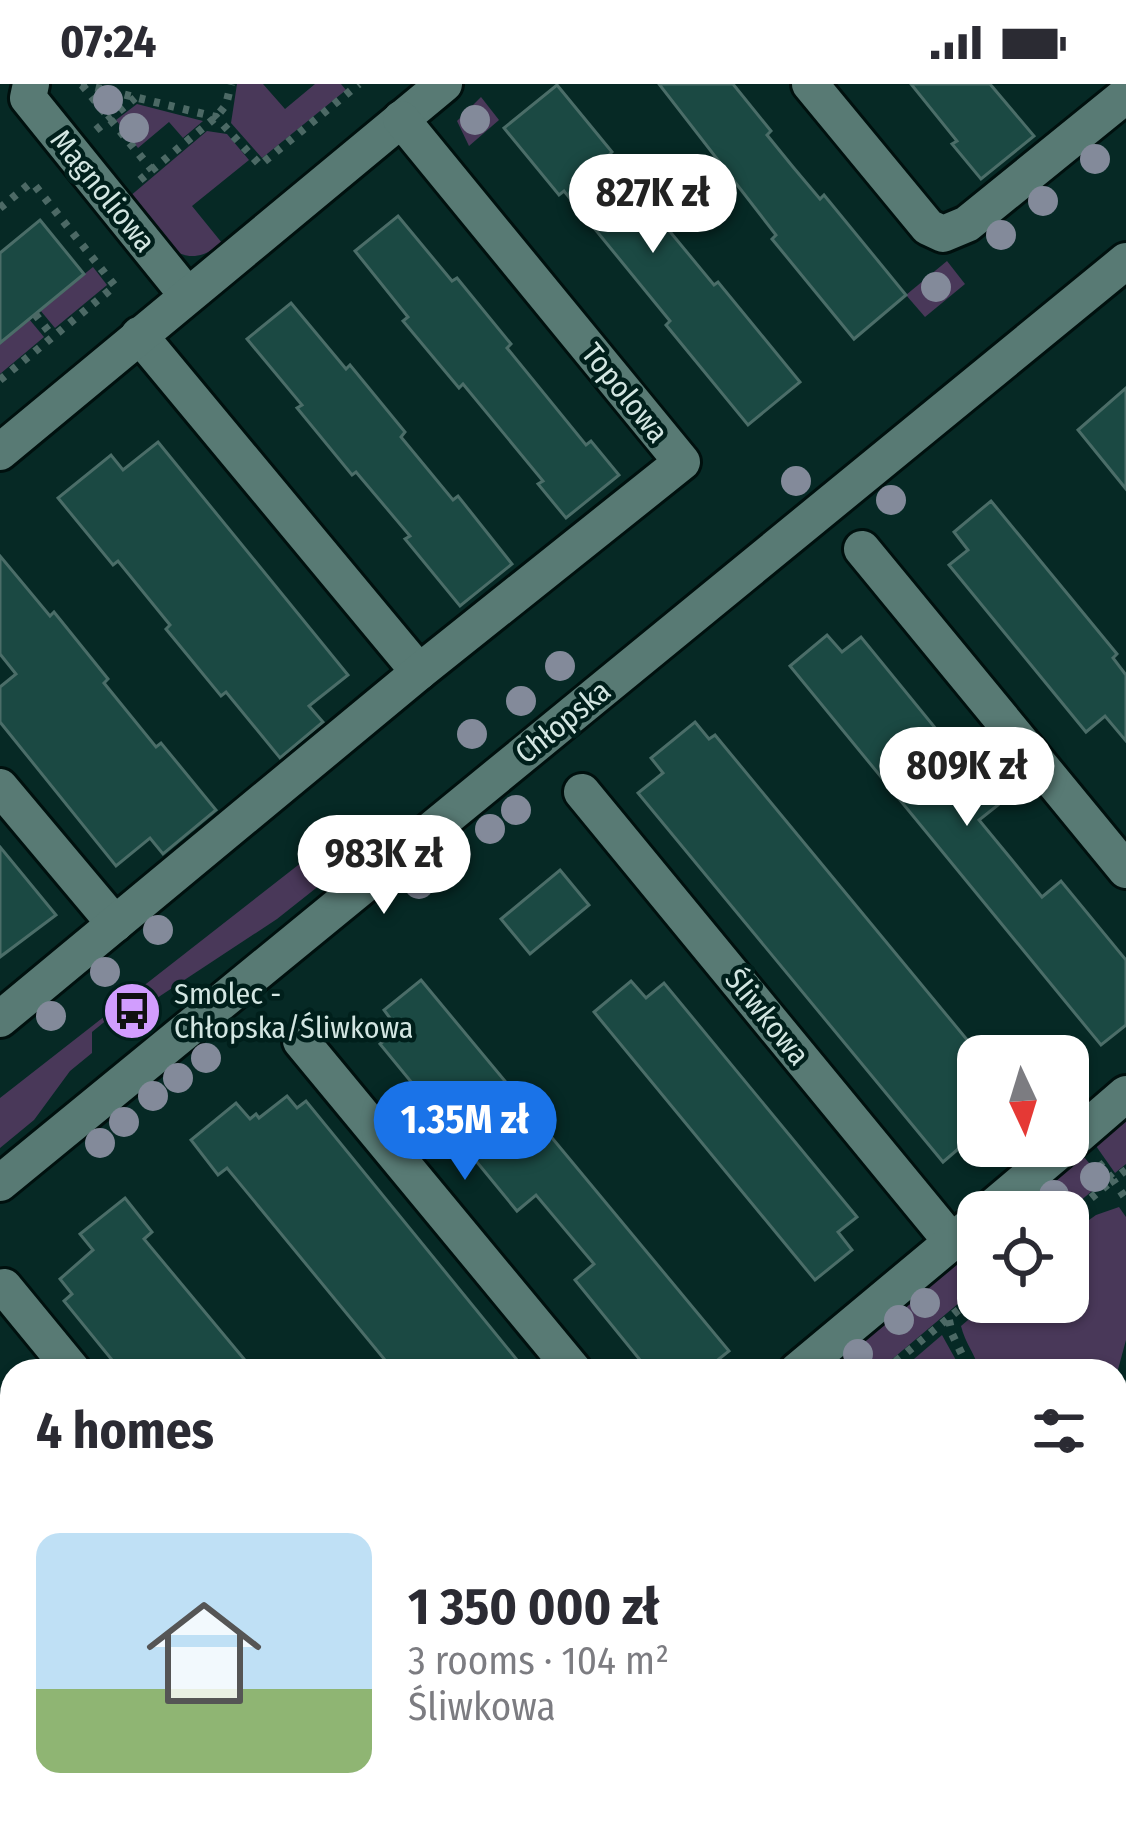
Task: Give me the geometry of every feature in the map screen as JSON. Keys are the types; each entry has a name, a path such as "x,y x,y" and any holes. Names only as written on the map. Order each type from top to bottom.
{"street":[{"name":"Magnoliowa","path":"31,84 28,98 187,296"},
{"path":"0,452 444,84"},
{"path":"810,84 928,227 943,234 967,224 1126,95"},
{"name":"Topolowa","path":"0,1019 419,672 682,462 401,119"},
{"name":"Chłopska","path":"0,1184 1126,261"},
{"path":"139,335 419,672"},
{"path":"862,550 1126,870"},
{"path":"0,787 115,924"},
{"name":"Śliwkowa","path":"582,792 957,1222"},
{"path":"301,1041 564,1359"},
{"path":"1089,1126 1126,1094"},
{"path":"1012,1191 1040,1167"},
{"name":"Śliwkowa","path":"811,1359 957,1238"},
{"path":"4,1287 63,1359"}],"path":[{"path":"152,170 81,84 216,117 260,165 355,85"},
{"path":"74,234 216,117 226,105 231,84"},
{"path":"71,151 136,97"},
{"path":"0,208 32,182 115,286 0,380"},
{"path":"35,314 53,337"},
{"path":"1089,1159 1126,1199"},
{"path":"1089,1200 1126,1170"},
{"path":"899,1359 957,1311"},
{"path":"949,1318 964,1359"}],"shaded area":[{"path":"237,84 263,84 285,109 315,84 341,84 346,90 262,158 231,123"},
{"path":"481,97 499,120 469,146 457,121"},
{"path":"137,104 203,121 183,138 169,122 138,148 116,120"},
{"path":"207,131 227,134 249,160 192,206 222,243 192,256 158,236 129,197"},
{"path":"947,261 965,284 925,317 906,295"},
{"path":"93,267 107,285 55,328 40,310"},
{"path":"29,319 44,337 0,374 0,343"},
{"path":"352,823 373,843 277,919 154,1000 130,1001 92,1032 92,1053 70,1071 34,1120 0,1148 0,1098"},
{"path":"1126,1119 1126,1164 1115,1173 1096,1146"},
{"path":"1089,1163 1104,1181 1089,1194 1043,1191 1072,1167 1089,1167"},
{"path":"1119,1207 1126,1217 1126,1340 1121,1359 975,1359 961,1326 964,1323 1089,1323 1089,1220"},
{"path":"957,1264 957,1305 892,1359 842,1359"},
{"path":"942,1335 955,1359 914,1359"}],"building":[{"path":"659,84 733,84 793,167 820,199 824,195 906,295 854,339 772,239 776,235"},
{"path":"911,84 990,84 1034,136 981,179"},
{"path":"557,85 612,152 608,156 634,188 800,382 748,425 564,191 559,195 504,128"},
{"path":"398,216 452,281 457,278 586,445 591,441 619,475 566,518 538,484 543,481 463,384 459,388 403,321 408,317 355,251"},
{"path":"40,220 84,274 0,343 0,253"},
{"path":"291,303 346,369 350,365 405,432 401,437 453,500 458,496 512,564 460,606 405,539 410,536 356,472 352,475 247,339"},
{"path":"1126,388 1126,489 1078,430"},
{"path":"158,442 348,675 309,706 323,722 280,758 226,692 221,696 118,561 113,565 58,498 111,455 123,470"},
{"path":"991,501 1117,654 1113,658 1126,675 1126,741 1105,716 1086,732 949,565 968,550 954,532"},
{"path":"0,556 50,616 54,612 156,747 161,743 216,810 163,854 150,838 116,866 0,722 0,687 16,674 0,654"},
{"path":"827,635 842,652 861,637 998,805 979,820 1042,897 1061,881 1126,960 1126,1025 1101,1045 790,666"},
{"path":"695,722 709,739 715,735 963,1035 957,1035 957,1150 943,1162 638,793 663,773 651,758"},
{"path":"0,847 56,915 0,957"},
{"path":"560,870 589,905 530,954 501,919"},
{"path":"421,980 729,1351 719,1359 639,1359 575,1280 594,1264 536,1195 517,1211 380,1044 398,1029 384,1010"},
{"path":"631,981 646,998 664,983 857,1217 838,1232 852,1250 815,1280 594,1012"},
{"path":"287,1096 297,1108 306,1101 516,1359 384,1359 227,1168 218,1175 191,1140 236,1103 250,1119 256,1114 259,1118"},
{"path":"125,1198 152,1232 144,1239 244,1359 111,1359 64,1301 72,1294 60,1279 93,1250 80,1234"}],"place":[{"name":"Smolec - Chłopska/Śliwkowa","path":"132,1011"}]}
